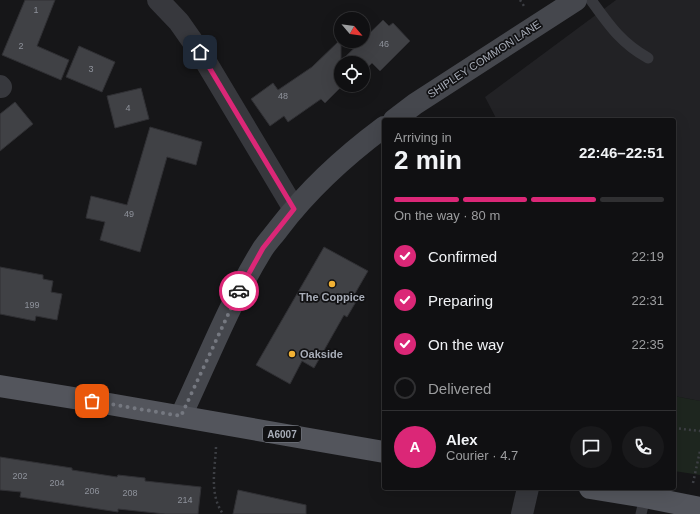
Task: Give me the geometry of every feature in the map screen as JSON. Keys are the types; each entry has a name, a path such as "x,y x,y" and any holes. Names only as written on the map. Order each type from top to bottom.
{"main road":[{"name":"A6007","path":"0,386 382,452"},
{"path":"596,490 643,505 694,507"}],"street":[{"path":"158,0 180,22 196,46 294,209"},
{"name":"SHIPLEY COMMON LANE","path":"397,118 415,104 576,0"},
{"path":"181,416 241,287 263,248 294,209 324,178 358,147 382,129"},
{"path":"522,514 528,490"}],"lane":[{"path":"591,0 618,36 634,51 648,58"}],"path":[{"path":"217,423 214,491 215,500 223,514"},
{"path":"676,428 700,430"},
{"path":"694,507 700,450"}],"shaded area":[{"path":"616,0 700,0 700,401 676,396 676,118 496,118 485,97"},
{"path":"676,396 700,401 700,475 676,471"}],"building":[{"path":"25,0 55,0 37,46 69,60 61,80 2,55"},
{"path":"383,20 389,26 393,23 410,41 380,71 372,63 370,65 370,56 346,56 354,48 370,48 370,33"},
{"path":"79,46 115,62 102,92 66,77"},
{"path":"334,46 334,48 341,48 341,56 334,56 334,92 336,92 325,103 321,99 288,122 284,116 270,126 251,99 273,83 278,90 312,67"},
{"path":"141,88 149,119 115,128 107,96"},
{"path":"15,102 33,124 0,151 0,114"},
{"path":"150,127 202,142 196,165 167,157 140,252 100,240 105,222 86,218 91,196 127,205"},
{"path":"324,247 368,271 353,297 357,300 347,317 344,315 314,368 302,361 290,384 256,365"},
{"path":"0,267 43,275 43,279 53,281 51,292 62,294 57,320 36,316 35,321 0,314"},
{"path":"0,457 72,468 72,470 117,477 118,475 145,478 145,481 201,487 198,514 165,514 118,509 118,512 20,497 21,492 0,490"},
{"path":"238,490 306,505 306,514 233,514"}],"way so far":[{"path":"92,401 181,416 239,291"}],"place":[{"name":"The Coppice","path":"332,284"},
{"name":"Oakside","path":"292,354"}],"route":[{"path":"200,52 294,209 263,248 239,291"}]}
